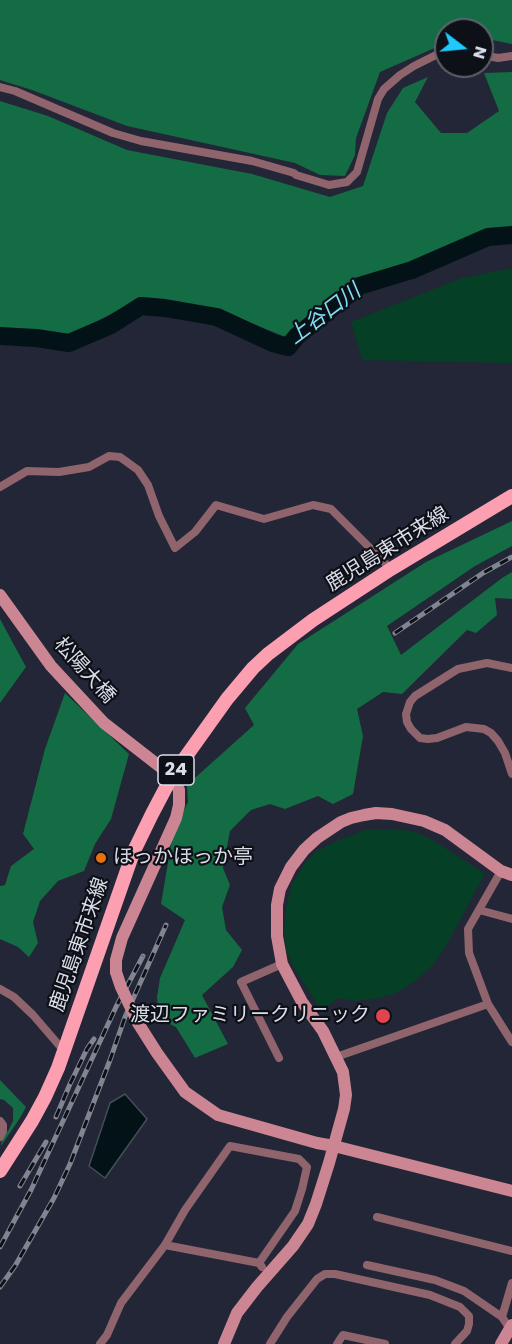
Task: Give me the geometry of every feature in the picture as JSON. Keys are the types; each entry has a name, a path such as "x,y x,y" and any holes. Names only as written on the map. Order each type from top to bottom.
{"main road":[{"name":"鹿児島東市来線","path":"0,1170 45,1097 64,1051 134,853 152,814 172,776 227,699 268,654 312,620 512,496"}],"street":[{"path":"0,87 15,91 113,133 141,141 252,161 329,184 347,182 357,172 378,99 384,90 400,75 434,56"},
{"path":"494,57 512,56"},
{"path":"0,488 27,471 59,472 89,467 109,456 120,457 138,470 148,485 159,516 175,548 195,532 216,505 264,519 313,505 331,509 392,569"},
{"name":"松陽大橋","path":"0,595 51,666 104,723 172,776"},
{"path":"512,668 487,663 458,669 415,696 406,714 411,729 420,738 437,738 466,727 484,729 498,741 512,774"},
{"path":"172,776 179,790 176,818 122,938 116,960 116,972 138,1023 185,1092 218,1114 317,1143 512,1191"},
{"path":"224,1344 237,1313 293,1246 308,1224 344,1109 346,1095 343,1072 323,1031 302,1002 282,964 277,927 277,905 280,890 291,867 304,850 341,822 376,813 392,814 424,821 445,830 506,873 468,929 468,953 488,1004 512,1042"},
{"path":"479,910 512,919"},
{"path":"279,1058 241,982 282,964"},
{"path":"0,989 14,997 33,1015 64,1051"},
{"path":"336,1058 488,1004"},
{"path":"0,1121 3,1131 0,1137"},
{"path":"100,1344 107,1335 122,1303 165,1245 185,1210 230,1146 299,1159 307,1167 295,1211 259,1263"},
{"path":"377,1217 512,1251"},
{"path":"165,1245 259,1263 268,1274"},
{"path":"367,1265 435,1280 464,1291 508,1324"},
{"path":"270,1344 287,1317 317,1279 325,1274 335,1274 430,1295 460,1307 469,1316 469,1324 467,1331 455,1344"},
{"path":"501,1344 508,1324 512,1283"},
{"path":"337,1344 343,1335 386,1344"}],"green space":[{"path":"0,0 512,0 512,44 494,40 494,18 434,18 434,48 380,72 356,138 355,155 345,176 320,175 295,163 127,126 0,80"},
{"path":"512,72 512,229 485,230 407,265 350,283 288,338 219,310 139,299 69,336 0,330 0,101 48,116 127,150 252,174 330,197 363,186 387,113 403,88 428,77 415,102 441,133 467,133 499,111 486,78 494,78 494,73"},
{"path":"512,268 512,363 362,360 351,322 462,278"},
{"path":"512,521 512,546 475,566 387,626 401,655 512,572 512,599 495,598 497,615 476,633 467,630 402,694 383,692 357,709 363,736 353,794 333,804 318,796 285,809 270,804 251,810 230,831 223,868 230,885 222,907 226,930 242,950 233,967 202,995 228,1044 195,1058 176,1027 159,1019 157,997 160,978 185,920 161,904 173,833 188,802 187,785 254,725 245,708 298,644 426,562"},
{"path":"0,619 26,667 0,703"},
{"path":"65,693 129,754 111,819 95,844 84,871 58,881 40,901 33,922 38,943 29,957 18,947 0,939 0,886 5,885 11,866 34,849 23,834 45,749"},
{"path":"365,830 415,832 431,839 485,874 447,944 433,965 414,982 394,994 373,999 356,1001 338,998 321,1011 293,966 286,950 284,930 286,908 292,884 306,862 317,851"},
{"path":"0,1080 26,1107 1,1146 2,1138 13,1121 13,1108 0,1099"}],"shaded area":[{"path":"125,1094 147,1119 105,1178 89,1166 110,1103"}],"waterway":[{"name":"上谷口川","path":"0,336 69,343 111,325 141,306 217,317 273,343 288,347 297,336 359,286 412,270 488,237 512,235"}],"railway":[{"path":"395,633 483,573 512,557"},
{"path":"0,1287 15,1266 54,1198 70,1164 125,1017 166,925"},
{"path":"0,1247 31,1190 116,1007 143,956"},
{"path":"56,1117 87,1049 94,1039"},
{"path":"20,1186 46,1142"}],"place":[{"name":"ほっかほっか亭","path":"101,858"},
{"name":"渡辺ファミリークリニック","path":"383,1016"}]}
